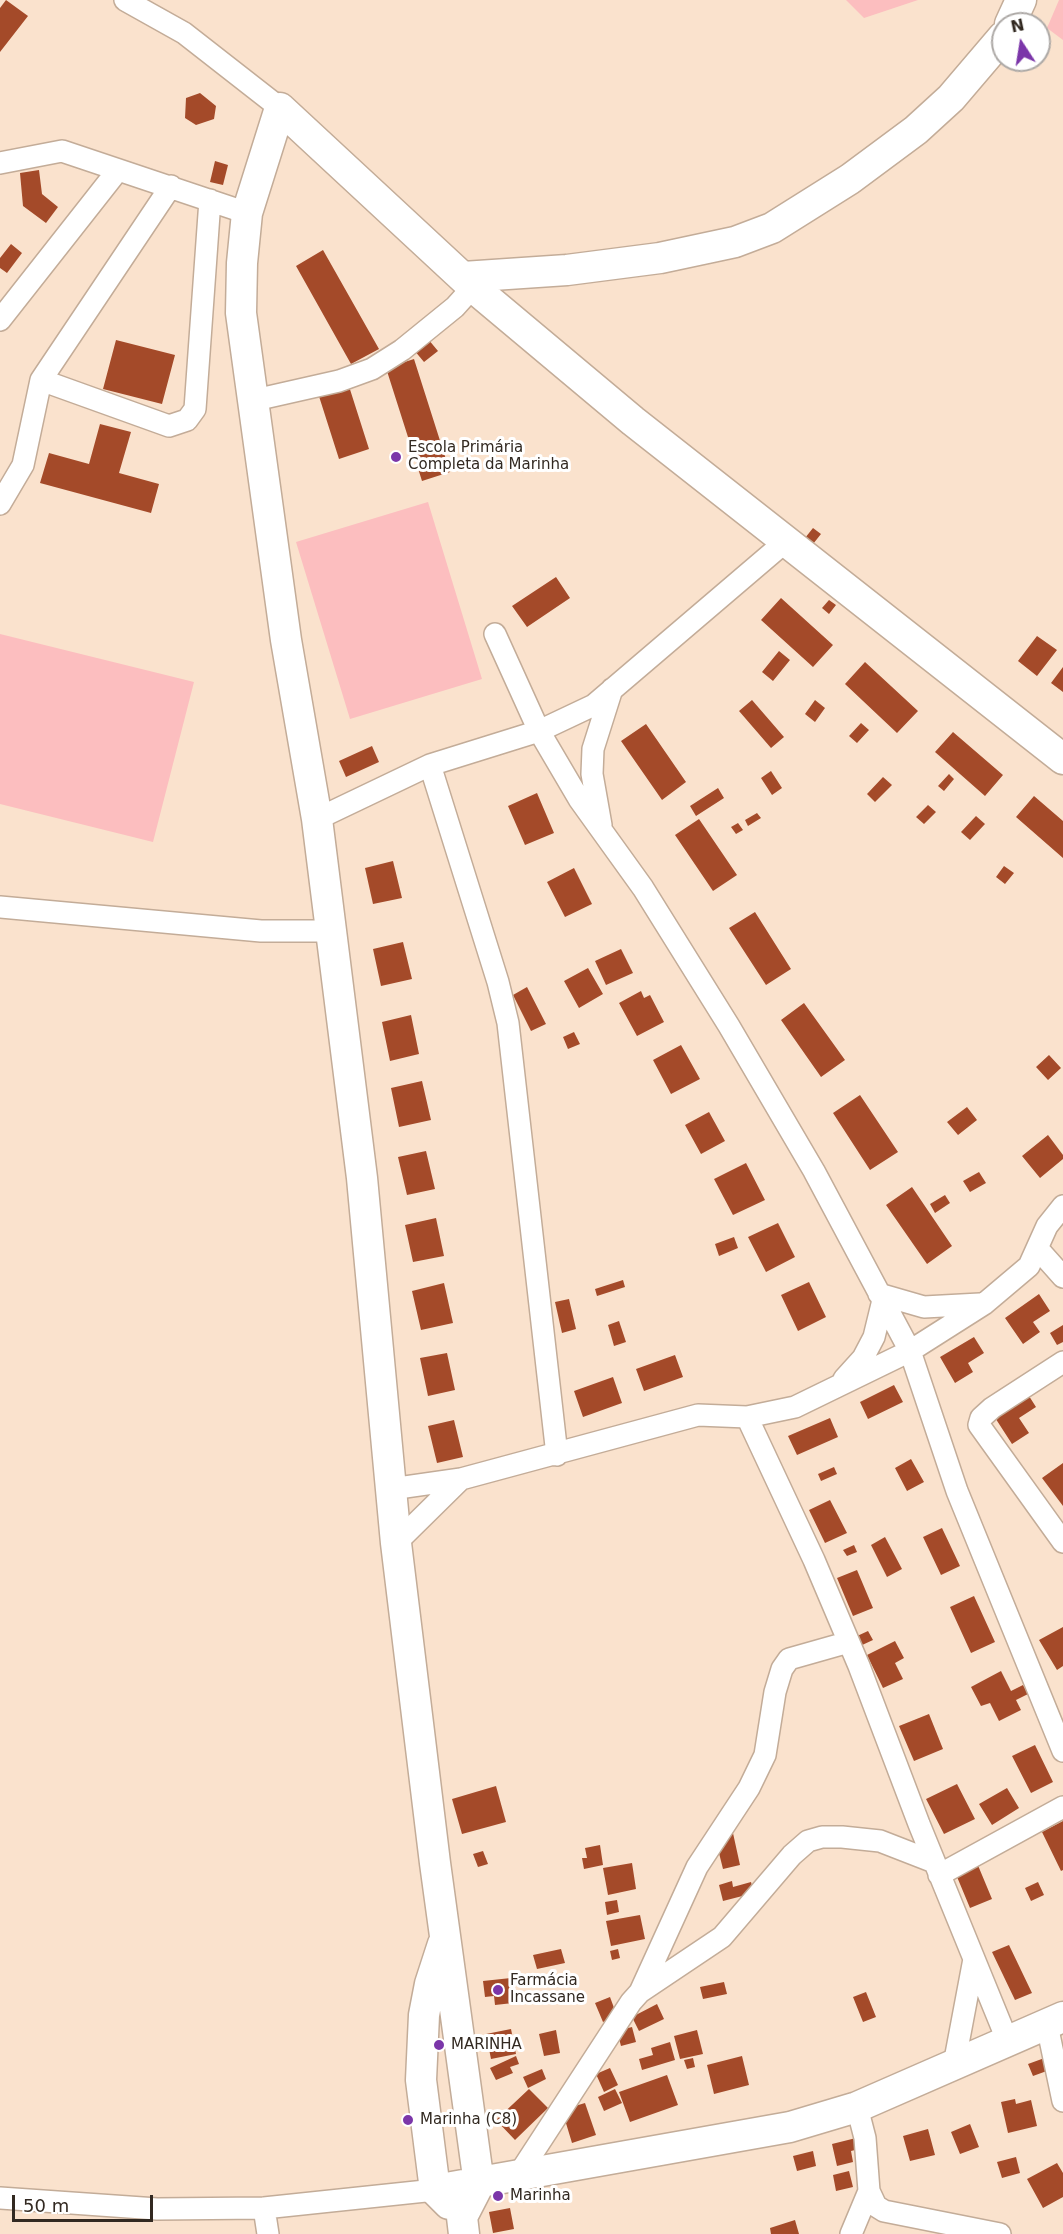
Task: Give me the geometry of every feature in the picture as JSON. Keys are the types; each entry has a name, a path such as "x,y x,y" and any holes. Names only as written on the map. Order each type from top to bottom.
{"street":[{"path":"125,0 184,33 280,108 468,282 633,421 1063,759"},
{"path":"255,400 339,381 372,369 402,350 437,321 468,282 660,258 735,242 772,228 840,186 916,130 951,98 991,51"},
{"path":"280,108 247,213 242,263 241,313 255,400 286,640 317,819 362,1178 396,1543 445,1937 479,2184 463,2225"},
{"path":"0,163 62,152 171,186 247,213"},
{"path":"0,320 118,170"},
{"path":"0,504 23,465 41,380 171,186"},
{"path":"41,380 169,426 187,420 195,409 210,200"},
{"path":"317,819 430,765 538,731 594,705 785,542"},
{"path":"495,633 538,731 579,799 643,888 729,1026 814,1171 910,1351 957,1491 1063,1751"},
{"path":"603,832 592,774 592,749 612,689"},
{"path":"430,765 505,1003 557,1455"},
{"path":"0,907 261,931 331,931"},
{"path":"391,1489 461,1479 557,1455 698,1415 747,1417 795,1407 910,1351 984,1304 1029,1266 1047,1226 1063,1206"},
{"path":"1038,1249 1063,1277"},
{"path":"881,1297 924,1307 984,1304"},
{"path":"836,1388 868,1348 881,1315 881,1297"},
{"path":"1063,1362 992,1408 981,1418 979,1425 1063,1542"},
{"path":"747,1417 814,1560 849,1642 1008,2042"},
{"path":"396,1543 461,1479"},
{"path":"517,2177 572,2090 640,1992 697,1868 749,1788 765,1755 775,1692 782,1669 789,1659 849,1642"},
{"path":"937,1868 1063,1807"},
{"path":"640,1992 722,1937 792,1855 808,1841 822,1837 842,1837 879,1841 937,1868"},
{"path":"445,1937 430,1984 424,2014 421,2080 435,2190 463,2225"},
{"path":"954,2065 975,1959"},
{"path":"0,2198 157,2209 264,2208 479,2184 790,2127 857,2107 1055,2021 1063,2101"},
{"path":"857,2107 865,2138 869,2191 876,2206 884,2211 1000,2234"},
{"path":"851,2234 869,2191"},
{"path":"264,2208 268,2234"}],"shaded area":[{"path":"846,0 918,0 864,18"},
{"path":"1059,0 1063,0 1063,40 1051,31 1051,19"},
{"path":"428,502 482,679 350,719 296,542"},
{"path":"0,634 194,682 153,842 0,804"}],"building":[{"path":"6,0 28,16 0,52 0,8"},
{"path":"200,93 216,106 214,119 196,125 185,118 186,98"},
{"path":"215,161 228,165 223,185 210,182"},
{"path":"39,170 42,194 58,207 46,223 23,206 20,173"},
{"path":"11,244 22,253 7,273 0,268 0,258"},
{"path":"323,250 379,349 351,364 296,266"},
{"path":"428,339 438,351 424,362 414,350"},
{"path":"116,340 175,355 162,404 103,389"},
{"path":"414,359 450,472 422,481 386,368"},
{"path":"347,380 369,449 339,459 317,390"},
{"path":"100,424 131,432 119,473 159,484 151,513 40,483 49,453 89,464"},
{"path":"813,528 821,534 813,544 805,538"},
{"path":"556,577 570,598 527,627 512,606"},
{"path":"781,598 833,645 813,667 761,620"},
{"path":"829,600 836,605 829,614 822,608"},
{"path":"1037,636 1057,650 1037,676 1018,661"},
{"path":"779,651 790,660 773,681 762,672"},
{"path":"865,662 918,711 897,733 845,684"},
{"path":"1063,667 1063,692 1051,683"},
{"path":"752,700 784,737 771,748 739,711"},
{"path":"815,700 825,708 815,722 805,714"},
{"path":"861,723 869,730 857,743 849,736"},
{"path":"646,724 686,782 662,800 621,741"},
{"path":"953,732 1003,775 985,796 935,752"},
{"path":"372,746 379,762 346,777 339,761"},
{"path":"771,771 782,788 772,795 761,778"},
{"path":"949,774 954,779 944,791 938,786"},
{"path":"883,777 892,785 875,802 867,794"},
{"path":"718,788 724,798 696,816 690,806"},
{"path":"537,793 554,833 525,845 508,806"},
{"path":"1034,796 1063,821 1063,858 1016,817"},
{"path":"928,805 936,812 924,824 916,817"},
{"path":"757,813 761,818 748,826 745,820"},
{"path":"976,816 985,824 970,840 961,832"},
{"path":"699,819 737,875 713,891 675,835"},
{"path":"738,823 743,830 736,834 731,827"},
{"path":"393,861 402,898 373,904 365,868"},
{"path":"1004,866 1014,873 1005,884 996,877"},
{"path":"574,868 592,904 565,917 547,882"},
{"path":"755,912 791,969 766,985 729,928"},
{"path":"403,942 412,979 381,986 373,949"},
{"path":"621,949 633,973 606,985 595,961"},
{"path":"588,968 603,994 579,1008 564,981"},
{"path":"527,987 546,1024 531,1031 513,995"},
{"path":"641,991 644,998 650,995 664,1022 637,1036 619,1003"},
{"path":"804,1003 845,1060 821,1077 781,1020"},
{"path":"411,1015 419,1054 390,1061 382,1022"},
{"path":"574,1032 580,1044 568,1049 563,1037"},
{"path":"681,1045 700,1079 671,1094 653,1060"},
{"path":"1049,1055 1061,1068 1048,1080 1036,1067"},
{"path":"422,1081 431,1120 399,1127 391,1088"},
{"path":"860,1095 898,1152 870,1170 833,1113"},
{"path":"967,1107 977,1120 958,1135 947,1122"},
{"path":"709,1112 725,1141 701,1154 685,1125"},
{"path":"1048,1135 1063,1155 1063,1159 1040,1178 1022,1156"},
{"path":"426,1151 435,1189 407,1195 398,1157"},
{"path":"746,1163 765,1200 733,1215 714,1179"},
{"path":"979,1172 986,1183 970,1192 963,1181"},
{"path":"912,1187 952,1246 927,1264 886,1205"},
{"path":"945,1195 950,1203 935,1213 930,1204"},
{"path":"436,1218 444,1256 413,1262 405,1225"},
{"path":"778,1223 795,1257 766,1272 748,1237"},
{"path":"734,1237 738,1248 719,1256 715,1244"},
{"path":"623,1280 625,1287 597,1296 595,1289"},
{"path":"809,1282 826,1317 798,1331 781,1295"},
{"path":"444,1283 453,1323 421,1330 412,1291"},
{"path":"1039,1294 1050,1311 1033,1322 1040,1332 1023,1344 1005,1318"},
{"path":"569,1299 576,1329 562,1333 555,1302"},
{"path":"619,1321 626,1342 614,1346 608,1325"},
{"path":"1063,1325 1063,1342 1057,1345 1050,1333"},
{"path":"974,1337 984,1353 968,1363 973,1372 955,1383 940,1357"},
{"path":"447,1353 455,1390 428,1396 420,1358"},
{"path":"675,1355 683,1377 644,1391 636,1369"},
{"path":"613,1377 622,1403 583,1417 574,1391"},
{"path":"894,1385 903,1402 868,1419 860,1402"},
{"path":"1029,1396 1036,1407 1019,1418 1029,1433 1012,1444 992,1413"},
{"path":"830,1418 838,1437 797,1455 788,1436"},
{"path":"454,1420 463,1457 437,1463 428,1426"},
{"path":"911,1459 924,1482 907,1491 895,1468"},
{"path":"1063,1463 1063,1506 1042,1478"},
{"path":"834,1467 837,1474 821,1481 818,1474"},
{"path":"830,1500 847,1533 825,1543 809,1510"},
{"path":"942,1528 960,1566 941,1575 923,1537"},
{"path":"885,1537 902,1569 887,1577 871,1545"},
{"path":"854,1545 857,1552 847,1556 843,1550"},
{"path":"857,1570 873,1608 853,1616 837,1578"},
{"path":"974,1596 995,1642 971,1653 950,1607"},
{"path":"1063,1627 1063,1666 1057,1670 1039,1640"},
{"path":"868,1631 873,1640 860,1646 855,1637"},
{"path":"895,1641 904,1658 895,1663 903,1679 883,1688 867,1655"},
{"path":"1001,1671 1011,1691 1023,1685 1028,1694 1016,1700 1021,1710 999,1721 990,1703 981,1706 971,1687"},
{"path":"929,1714 943,1749 914,1761 899,1726"},
{"path":"1035,1745 1053,1782 1031,1793 1012,1756"},
{"path":"957,1784 975,1819 944,1834 926,1799"},
{"path":"496,1786 506,1822 462,1834 452,1799"},
{"path":"1007,1788 1019,1808 992,1825 979,1804"},
{"path":"1063,1821 1063,1870 1061,1871 1042,1832"},
{"path":"731,1824 740,1865 723,1869 713,1829"},
{"path":"600,1845 603,1865 584,1869 582,1858 587,1858 585,1848"},
{"path":"483,1851 488,1864 478,1867 473,1854"},
{"path":"632,1863 636,1889 608,1895 603,1868"},
{"path":"977,1863 992,1899 970,1908 955,1872"},
{"path":"732,1881 733,1887 751,1882 754,1893 723,1901 719,1885"},
{"path":"1038,1882 1044,1895 1031,1901 1025,1888"},
{"path":"617,1900 619,1912 607,1915 605,1902"},
{"path":"640,1915 645,1939 611,1946 606,1921"},
{"path":"1009,1945 1032,1993 1015,2000 992,1952"},
{"path":"561,1949 565,1963 537,1969 533,1955"},
{"path":"618,1949 620,1958 612,1960 610,1951"},
{"path":"511,1978 513,2003 495,2005 494,1996 485,1997 483,1981"},
{"path":"724,1982 727,1994 703,1999 700,1987"},
{"path":"866,1992 876,2017 863,2022 853,1997"},
{"path":"610,1997 617,2016 603,2022 595,2003"},
{"path":"657,2004 664,2019 639,2031 632,2017"},
{"path":"632,2027 636,2042 621,2046 617,2031"},
{"path":"511,2029 516,2054 491,2059 486,2034"},
{"path":"556,2030 560,2053 544,2056 539,2034"},
{"path":"697,2030 703,2054 680,2059 674,2036"},
{"path":"670,2042 675,2060 642,2070 639,2059 653,2055 651,2048"},
{"path":"516,2056 519,2064 510,2067 513,2073 496,2080 490,2068"},
{"path":"742,2056 749,2085 714,2094 707,2065"},
{"path":"1050,2056 1055,2068 1033,2076 1028,2064"},
{"path":"693,2058 695,2067 687,2069 684,2060"},
{"path":"610,2068 618,2085 604,2092 596,2074"},
{"path":"542,2069 546,2079 528,2088 523,2077"},
{"path":"667,2075 678,2105 630,2122 619,2092"},
{"path":"529,2089 548,2108 515,2140 496,2120"},
{"path":"615,2089 622,2103 604,2111 598,2097"},
{"path":"1015,2099 1016,2104 1031,2100 1037,2126 1008,2133 1001,2102"},
{"path":"585,2103 596,2135 572,2143 562,2110"},
{"path":"970,2124 979,2147 960,2154 951,2132"},
{"path":"928,2129 935,2155 910,2161 903,2136"},
{"path":"860,2137 863,2148 851,2151 853,2162 837,2166 832,2144"},
{"path":"813,2151 816,2166 797,2171 793,2156"},
{"path":"1016,2157 1020,2173 1002,2178 997,2162"},
{"path":"1057,2163 1063,2173 1063,2197 1043,2208 1027,2179"},
{"path":"849,2171 853,2187 836,2191 833,2175"},
{"path":"510,2208 514,2229 493,2233 489,2212"},
{"path":"795,2220 799,2234 771,2234 770,2228"}],"place":[{"name":"Escola Primária Completa da Marinha","path":"396,457"},
{"name":"Farmácia Incassane","path":"498,1990"},
{"name":"MARINHA","path":"439,2045"},
{"name":"Marinha (C8)","path":"408,2120"},
{"name":"Marinha","path":"498,2196"}]}
